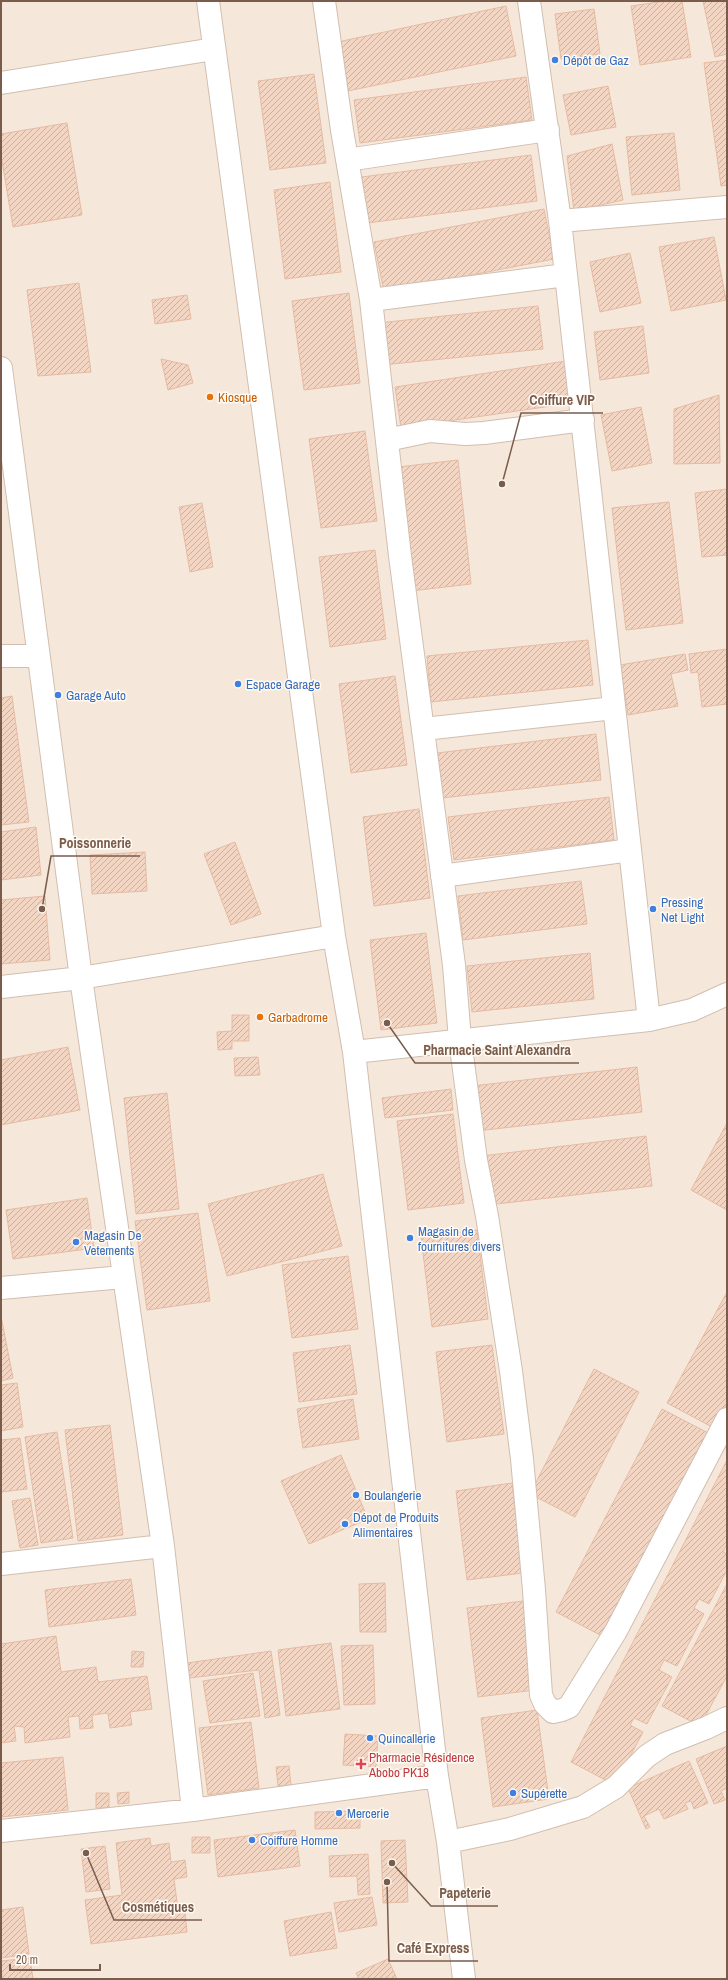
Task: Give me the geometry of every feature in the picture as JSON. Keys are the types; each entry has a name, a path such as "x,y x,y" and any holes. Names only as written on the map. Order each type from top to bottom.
{"street":[{"path":"208,1 334,936 354,1052 437,1776 448,1842 464,1979"},
{"path":"324,1 347,160 371,300 400,556 454,965 460,1040 476,1160 487,1216 515,1400 534,1590 541,1695 545,1704 553,1712 569,1707 616,1631 727,1420"},
{"path":"529,1 560,221 649,1020"},
{"path":"1,83 214,49"},
{"path":"347,160 548,130"},
{"path":"560,221 727,207"},
{"path":"371,300 566,275"},
{"path":"1,375 81,978 163,1546 193,1810"},
{"path":"387,440 430,431 465,434 484,433 583,420"},
{"path":"1,656 38,656"},
{"path":"424,729 614,708"},
{"path":"442,876 630,850"},
{"path":"1,987 81,978 334,936"},
{"path":"354,1052 649,1020 692,1010 727,994"},
{"path":"1,1288 123,1277"},
{"path":"1,1564 163,1546"},
{"path":"448,1842 510,1829 583,1807 616,1787 647,1756 665,1744 727,1718"},
{"path":"1,1831 193,1810 437,1776"}],"shaded area":[{"path":"1,1 727,1 727,1979 1,1979"}],"building":[{"path":"665,1 682,1 691,57 640,65 631,6"},
{"path":"703,1 727,1 727,54 715,57"},
{"path":"506,6 516,56 343,92 333,43"},
{"path":"594,9 600,54 561,59 555,14"},
{"path":"727,60 727,185 721,186 704,63"},
{"path":"314,74 326,163 270,170 258,81"},
{"path":"526,77 532,120 360,143 354,100"},
{"path":"608,86 616,127 571,135 563,95"},
{"path":"67,123 82,215 13,227 1,155 1,134"},
{"path":"674,133 680,190 632,195 626,137"},
{"path":"612,144 623,200 574,211 567,156"},
{"path":"531,155 537,201 360,224 354,178"},
{"path":"330,182 341,272 285,279 274,190"},
{"path":"544,209 554,259 384,292 374,242"},
{"path":"714,237 726,300 671,311 659,247"},
{"path":"630,253 641,303 600,312 590,262"},
{"path":"79,283 91,372 38,376 27,290"},
{"path":"349,293 360,383 304,390 292,301"},
{"path":"187,295 191,319 155,324 152,300"},
{"path":"538,306 543,349 382,365 378,323"},
{"path":"643,326 649,373 600,380 594,332"},
{"path":"161,359 188,365 193,383 168,390"},
{"path":"566,361 572,403 401,428 395,387"},
{"path":"719,395 720,463 674,464 674,409"},
{"path":"641,407 652,463 612,471 601,415"},
{"path":"365,431 377,521 321,528 309,439"},
{"path":"458,460 471,584 411,591 398,467"},
{"path":"727,489 727,555 702,557 695,493"},
{"path":"669,502 683,623 626,630 612,508"},
{"path":"202,503 213,567 190,572 179,507"},
{"path":"375,550 386,639 330,647 319,557"},
{"path":"588,640 593,685 431,702 427,656"},
{"path":"727,649 727,704 702,707 698,672 691,673 689,654"},
{"path":"685,654 688,670 671,674 678,706 628,715 620,665"},
{"path":"395,676 407,765 351,773 339,684"},
{"path":"12,696 29,822 1,825 1,698"},
{"path":"596,734 601,780 442,798 437,753"},
{"path":"609,797 614,840 454,860 448,817"},
{"path":"419,809 430,898 374,906 363,817"},
{"path":"36,827 41,875 1,880 1,832"},
{"path":"235,842 261,914 231,925 204,854"},
{"path":"145,852 147,891 92,894 90,855"},
{"path":"581,881 587,924 463,940 458,896"},
{"path":"45,896 50,960 1,964 1,900"},
{"path":"426,933 437,1023 381,1030 370,940"},
{"path":"590,953 594,999 472,1012 467,966"},
{"path":"232,1015 249,1015 249,1041 232,1041 232,1049 218,1050 217,1032 232,1031"},
{"path":"68,1047 80,1110 1,1125 1,1060"},
{"path":"258,1057 260,1075 235,1076 234,1058"},
{"path":"637,1067 642,1112 477,1131 472,1086"},
{"path":"451,1089 453,1110 385,1118 382,1098"},
{"path":"167,1093 179,1209 136,1214 124,1098"},
{"path":"453,1114 464,1203 408,1210 397,1121"},
{"path":"727,1123 727,1210 691,1190"},
{"path":"646,1136 652,1186 488,1205 482,1156"},
{"path":"323,1174 342,1246 227,1276 208,1204"},
{"path":"87,1198 94,1248 13,1259 6,1210"},
{"path":"198,1213 210,1301 147,1310 135,1221"},
{"path":"477,1230 488,1319 432,1327 421,1237"},
{"path":"348,1256 358,1329 292,1338 282,1265"},
{"path":"727,1292 727,1403 714,1428 667,1403"},
{"path":"1,1316 13,1378 1,1381"},
{"path":"350,1345 357,1394 299,1402 293,1353"},
{"path":"492,1345 504,1434 447,1442 436,1352"},
{"path":"594,1369 639,1392 575,1517 530,1494"},
{"path":"17,1383 23,1427 1,1431 1,1385"},
{"path":"353,1399 359,1439 303,1448 297,1409"},
{"path":"662,1409 710,1434 604,1637 556,1612"},
{"path":"110,1425 123,1535 78,1541 65,1430"},
{"path":"57,1432 73,1538 41,1543 25,1437"},
{"path":"20,1438 27,1489 1,1492 1,1440"},
{"path":"341,1455 368,1519 309,1544 281,1481"},
{"path":"727,1460 727,1544 723,1552 727,1554 727,1570 709,1604 699,1599 694,1608 704,1614 677,1666 664,1660 659,1670 672,1677 647,1724 634,1718 630,1725 643,1732 615,1785 571,1762"},
{"path":"512,1483 523,1573 467,1580 456,1491"},
{"path":"30,1498 38,1545 20,1548 12,1501"},
{"path":"131,1579 136,1615 49,1627 45,1590"},
{"path":"385,1583 386,1632 360,1632 359,1584"},
{"path":"727,1584 727,1676 700,1726 662,1706"},
{"path":"523,1601 535,1690 478,1697 467,1608"},
{"path":"56,1636 61,1672 96,1667 98,1682 147,1676 152,1709 130,1712 132,1725 110,1728 108,1713 92,1715 93,1728 80,1729 79,1716 68,1717 70,1737 25,1743 24,1727 14,1726 16,1741 1,1743 1,1644"},
{"path":"331,1643 340,1709 286,1716 278,1650"},
{"path":"373,1645 375,1704 344,1705 341,1646"},
{"path":"132,1651 144,1652 143,1667 131,1667"},
{"path":"271,1651 280,1715 265,1718 259,1670 189,1678 187,1663"},
{"path":"253,1673 260,1716 210,1723 203,1681"},
{"path":"537,1710 549,1799 493,1807 481,1718"},
{"path":"251,1722 259,1788 208,1795 199,1728"},
{"path":"345,1734 378,1736 376,1767 343,1765"},
{"path":"727,1746 727,1788 721,1791 725,1800 714,1804 696,1759"},
{"path":"63,1757 68,1810 1,1817 1,1763"},
{"path":"689,1761 708,1803 694,1809 691,1801 685,1803 688,1809 664,1819 659,1809 644,1816 650,1827 646,1829 628,1788"},
{"path":"289,1766 291,1785 278,1786 276,1767"},
{"path":"129,1792 129,1803 118,1804 117,1793"},
{"path":"96,1793 109,1793 109,1808 96,1808"},
{"path":"360,1811 360,1828 315,1829 315,1812"},
{"path":"295,1830 300,1866 218,1877 214,1840"},
{"path":"192,1837 210,1837 210,1853 192,1853"},
{"path":"150,1838 151,1846 169,1843 171,1862 185,1860 187,1877 174,1879 178,1910 185,1913 187,1932 91,1944 85,1900 122,1895 116,1843"},
{"path":"405,1840 408,1902 383,1903 381,1841"},
{"path":"105,1846 110,1889 86,1892 81,1849"},
{"path":"368,1854 370,1894 358,1895 357,1876 330,1877 329,1856"},
{"path":"372,1897 377,1925 339,1932 334,1903"},
{"path":"23,1907 29,1954 1,1958 1,1910"},
{"path":"331,1912 337,1948 290,1956 284,1921"},
{"path":"30,1958 33,1979 2,1979 1,1961"},
{"path":"388,1959 397,1979 359,1979 356,1973"}],"place":[{"name":"Dépôt de Gaz","path":"555,60"},
{"name":"Kiosque","path":"210,397"},
{"name":"Coiffure VIP","path":"502,484"},
{"name":"Espace Garage","path":"238,684"},
{"name":"Garage Auto","path":"58,695"},
{"name":"Poissonnerie","path":"42,909"},
{"name":"Pressing Net Light","path":"653,909"},
{"name":"Garbadrome","path":"260,1017"},
{"name":"Pharmacie Saint Alexandra","path":"387,1023"},
{"name":"Magasin de fournitures divers","path":"410,1238"},
{"name":"Magasin De Vetements","path":"76,1242"},
{"name":"Boulangerie","path":"356,1495"},
{"name":"Dépot de Produits Alimentaires","path":"345,1524"},
{"name":"Quincallerie","path":"370,1738"},
{"name":"Pharmacie Résidence Abobo PK18","path":"361,1764"},
{"name":"Supérette","path":"513,1793"},
{"name":"Mercerie","path":"339,1813"},
{"name":"Coiffure Homme","path":"252,1840"},
{"name":"Cosmétiques","path":"86,1853"},
{"name":"Papeterie","path":"392,1863"},
{"name":"Café Express","path":"387,1882"}]}
